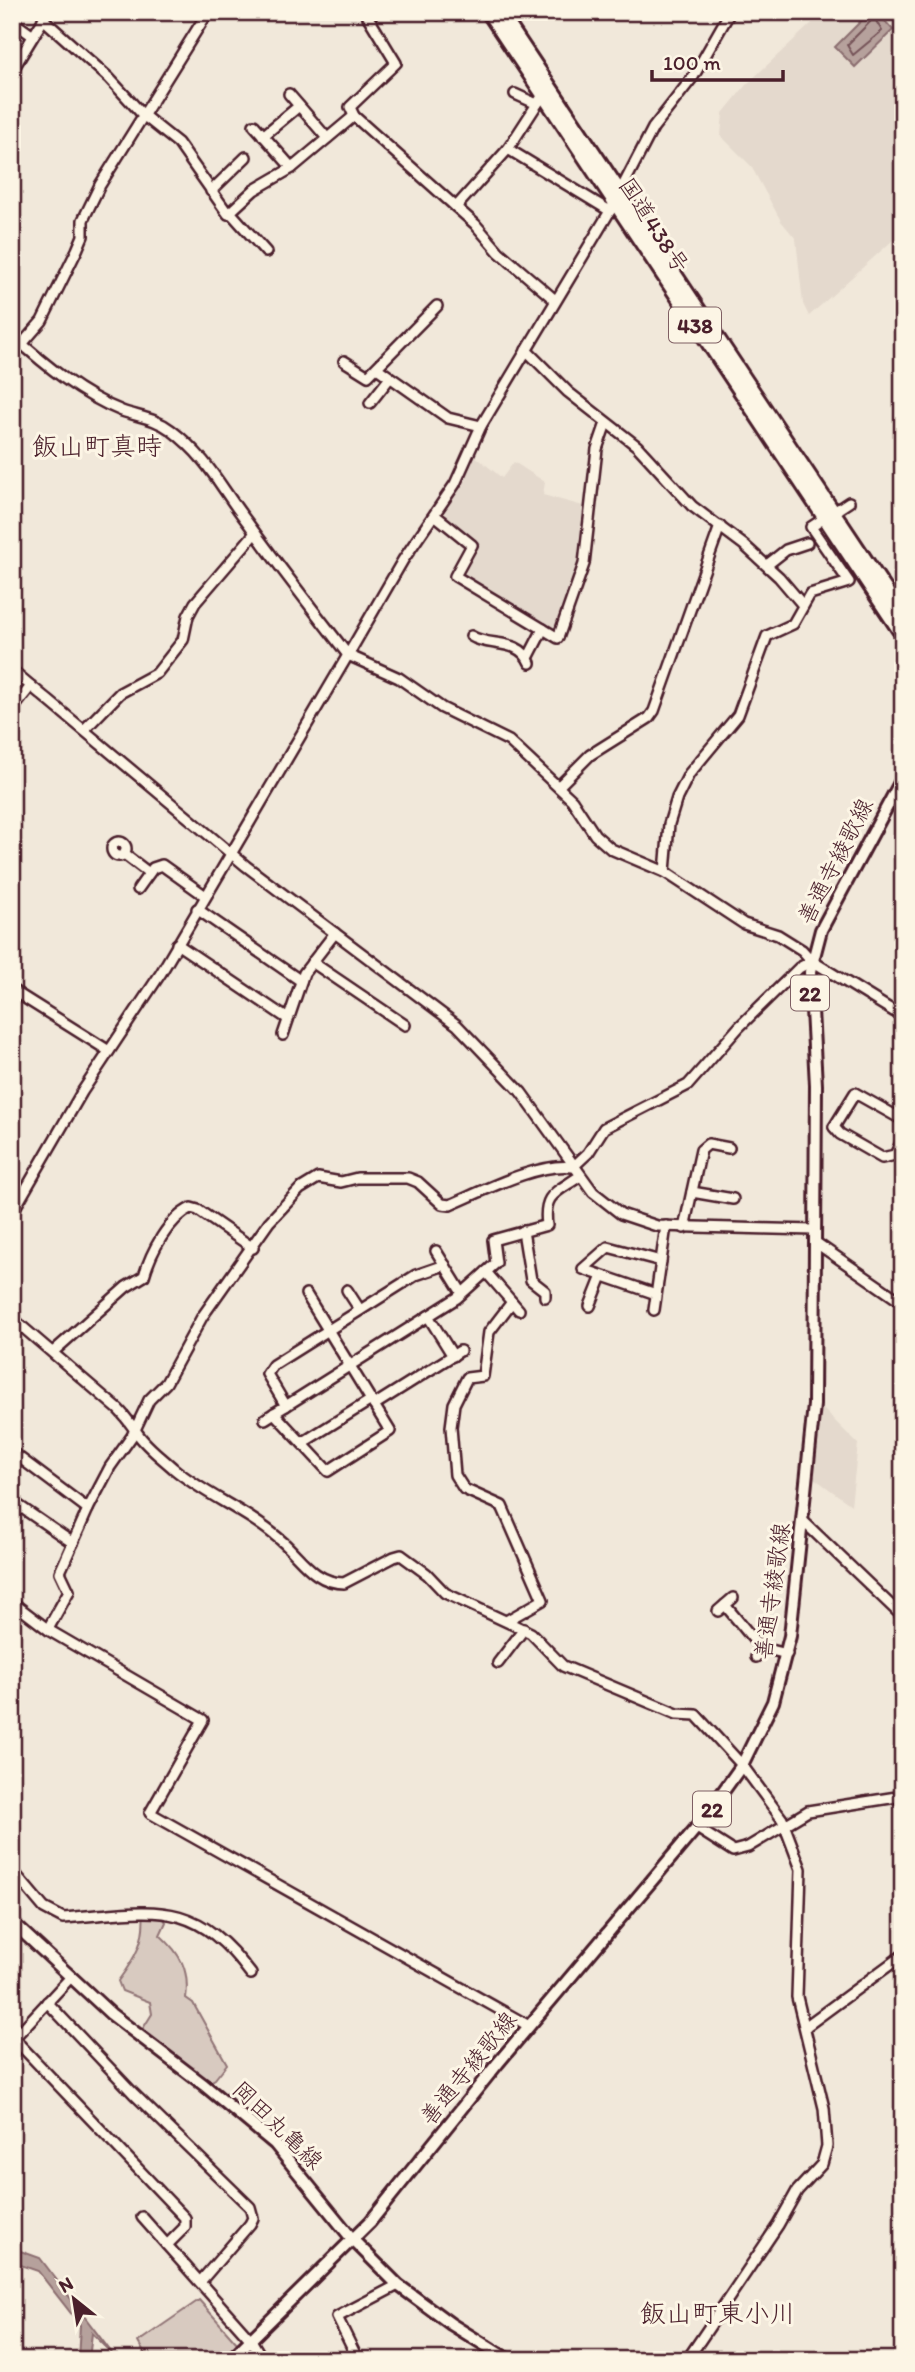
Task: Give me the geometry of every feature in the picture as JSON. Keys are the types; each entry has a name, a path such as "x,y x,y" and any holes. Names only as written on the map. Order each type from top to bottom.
{"highway":[{"name":"国道438号","path":"488,12 540,99 615,202 828,515 903,616"},
{"name":"国道438号","path":"500,12 615,202"},
{"name":"国道438号","path":"828,515 903,636"}],"main road":[{"name":"善通寺綾歌線","path":"230,2360 353,2240 697,1828 742,1765 773,1702 787,1654 814,1405 815,1129 810,989 812,961 831,909 903,777"},
{"name":"岡田丸亀線","path":"12,1922 111,2014 275,2144 312,2186 353,2240 398,2284 452,2324 509,2360"}],"street":[{"path":"23,344 42,321 83,236 82,220 89,207 208,12"},
{"path":"365,12 396,63 351,107 354,116 456,207 499,252 555,300"},
{"path":"12,1213 51,1142 177,944 229,852 277,779 403,560 436,516 481,426 615,202 653,128 693,77 730,12"},
{"path":"12,71 45,16 144,115 178,143 228,214 231,213 267,252"},
{"path":"12,21 33,37"},
{"path":"289,94 327,138"},
{"path":"456,207 508,149 540,99 515,94"},
{"path":"263,136 299,106"},
{"path":"231,213 254,190 292,168 354,116"},
{"path":"254,125 292,168"},
{"path":"508,149 615,202"},
{"path":"211,191 246,157"},
{"path":"344,360 368,376 437,306"},
{"path":"12,335 50,368 90,393 121,410 153,418 208,463 254,533 348,655 399,678 442,708 494,732 524,752 579,809 601,842 623,856 665,872 744,924 778,935 803,950 812,961 903,1017"},
{"path":"526,350 568,392 637,446 692,506 767,565 802,604"},
{"path":"377,368 448,418 481,426"},
{"path":"370,403 389,379"},
{"path":"436,516 472,545 455,576 558,638 574,601 584,564 596,461 606,423"},
{"path":"665,872 669,824 689,774 738,715 767,636 793,624 802,604 817,591 849,582 811,527 849,502"},
{"path":"559,786 590,755 649,718 654,711 720,526"},
{"path":"83,730 120,693 158,673 183,640 188,616 195,603 254,533"},
{"path":"767,565 786,550 807,543"},
{"path":"471,636 480,642 504,642 529,661 543,629"},
{"path":"12,670 229,852 457,1025 521,1092 573,1167 605,1204 638,1221 666,1226 815,1236 903,1303"},
{"path":"12,710 31,687"},
{"path":"124,854 149,873"},
{"path":"138,889 149,873 162,865 204,895"},
{"path":"197,909 301,981"},
{"path":"283,1035 301,981 335,933"},
{"path":"177,944 288,1019"},
{"path":"48,1629 69,1591 60,1572 88,1509 110,1467 132,1436 149,1400 166,1383 202,1317 289,1200 309,1182 318,1178 341,1182 357,1178 408,1178 418,1182 442,1204 450,1205 524,1175 563,1166 573,1167 588,1153 604,1128 688,1085 739,1027 799,968 812,961"},
{"path":"312,962 405,1024"},
{"path":"12,990 109,1051"},
{"path":"834,1127 855,1093 903,1120"},
{"path":"815,1129 834,1127"},
{"path":"834,1127 840,1134 882,1158 895,1155 903,1139"},
{"path":"684,1228 701,1150 708,1144 729,1147"},
{"path":"306,1294 350,1366 372,1402 390,1431 328,1471 302,1443 270,1416 350,1366 463,1293 496,1263 493,1240 547,1224 544,1206 549,1198 580,1176"},
{"path":"692,1192 733,1199"},
{"path":"54,1352 126,1287 144,1276 149,1259 180,1213 191,1208 198,1210 253,1248"},
{"path":"654,1310 666,1226"},
{"path":"523,1231 531,1280 545,1291 545,1297"},
{"path":"656,1294 583,1269 608,1247 661,1261"},
{"path":"436,1251 463,1293"},
{"path":"286,1406 267,1374 273,1366 416,1275 445,1265"},
{"path":"486,1272 515,1306 489,1332 483,1376 467,1378 448,1417 448,1457 464,1489 502,1506 504,1518 520,1556 547,1599 508,1620"},
{"path":"590,1306 603,1276"},
{"path":"347,1290 360,1310"},
{"path":"302,1443 456,1353 428,1316"},
{"path":"12,1318 135,1425 137,1433 172,1467 191,1482 226,1500 260,1523 318,1577 335,1583 352,1582 401,1555 427,1574 445,1593 524,1629 543,1644 562,1666 677,1714 696,1715 742,1765 785,1825 801,1869 797,1997 824,2108 827,2146 822,2164 797,2191 778,2225 687,2360"},
{"path":"12,1452 88,1509"},
{"path":"12,1501 74,1543"},
{"path":"803,1521 903,1617"},
{"path":"12,1602 48,1629 203,1720 150,1813 529,2026"},
{"path":"725,1605 757,1652 787,1654"},
{"path":"498,1663 524,1629"},
{"path":"697,1828 733,1851 748,1847 808,1811 903,1796"},
{"path":"12,1870 44,1908 63,1918 163,1911 210,1930 225,1942 251,1974"},
{"path":"804,2027 903,1955"},
{"path":"70,1978 16,2033 20,2045 185,2218 185,2227 167,2245"},
{"path":"47,2002 134,2094 250,2207 253,2218 250,2224 200,2282"},
{"path":"142,2217 269,2359"},
{"path":"358,2360 337,2317 398,2284"}],"shaded area":[{"path":"832,12 889,12 903,27 903,231 809,316 803,304 796,239 781,221 751,166 721,136 723,113 746,85 814,21"},
{"path":"474,455 502,478 514,462 545,482 543,495 583,506 580,565 558,628 552,630 463,576 461,569 478,546 447,520 445,512"},
{"path":"820,1406 858,1444 851,1505 814,1478"},
{"path":"148,1908 159,1912 166,1922 160,1935 182,1963 186,1979 186,1998 193,2003 227,2064 215,2079 208,2083 142,2030 152,2014 150,2002 122,1991 118,1981 138,1949 143,1931 143,1911"},
{"path":"199,2300 252,2360 148,2360 138,2342"}],"water":[{"path":"870,12 877,12 893,30 855,67 835,47"},
{"path":"12,2248 40,2258 112,2353 92,2333 89,2360 78,2360 80,2325 38,2271 12,2262"}],"district":[{"name":"飯山町真時","path":"97,446"},
{"name":"飯山町東小川","path":"718,2313"}]}
